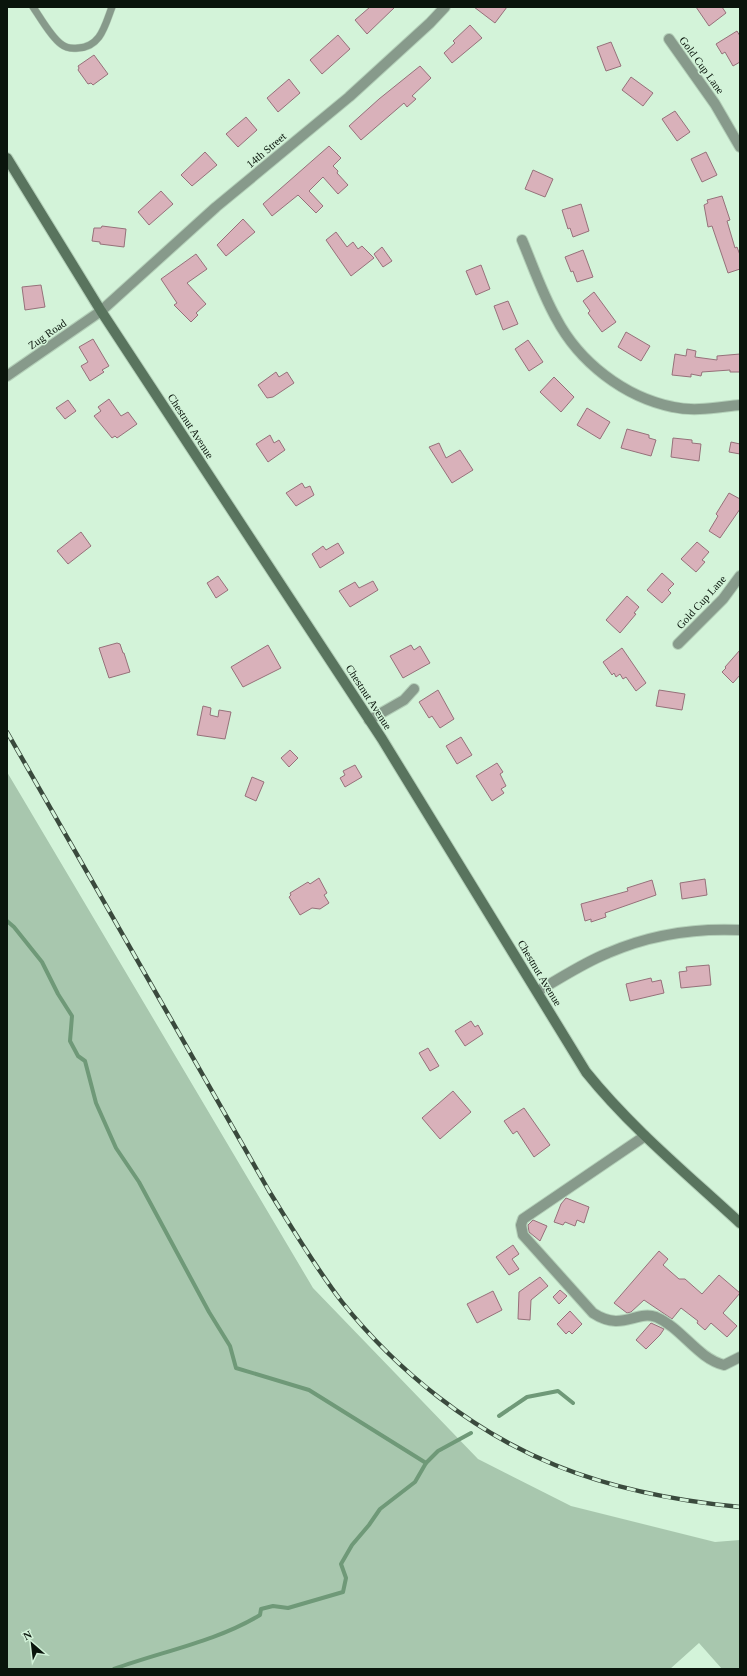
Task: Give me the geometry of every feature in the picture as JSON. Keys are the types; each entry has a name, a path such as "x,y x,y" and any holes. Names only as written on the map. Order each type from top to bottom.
{"street":[{"name":"14th Street","path":"101,311 216,207 349,97 430,23 445,7"},
{"name":"Gold Cup Lane","path":"669,40 715,104 740,147"},
{"name":"Chestnut Avenue","path":"7,158 101,311 369,720 538,991 586,1072 604,1094 646,1136 740,1223"},
{"path":"522,240 556,318 572,343 591,364 607,377 630,392 653,402 674,408 696,409 740,404"},
{"name":"Zug Road","path":"7,376 101,311"},
{"name":"Gold Cup Lane","path":"678,644 723,599 740,576"},
{"path":"369,720 404,700 414,689"},
{"path":"538,991 597,958 642,941 668,934 740,930"},
{"path":"646,1136 523,1219 521,1225 523,1235 593,1313 600,1317 618,1321 653,1316 676,1330 714,1362 724,1365 740,1357"}],"lane":[{"path":"33,7 60,43 69,49 85,48 96,43 101,35 112,7"}],"green space":[{"path":"7,772 313,1288 478,1459 571,1506 715,1542 740,1540 740,1669 722,1669 699,1643 670,1669 7,1669"}],"building":[{"path":"370,7 395,7 367,34 355,20"},
{"path":"474,7 507,7 495,23"},
{"path":"696,7 722,7 726,13 709,26"},
{"path":"470,25 482,38 452,63 444,53 455,43 453,41"},
{"path":"737,31 740,36 740,62 733,66 725,52 722,54 716,44"},
{"path":"338,35 350,49 322,74 310,60"},
{"path":"611,42 621,66 606,71 597,47"},
{"path":"94,55 108,74 93,85 91,83 88,84 78,70 78,66"},
{"path":"420,66 431,78 412,96 416,99 407,107 404,103 361,140 349,126 379,99"},
{"path":"631,77 653,93 643,106 622,90"},
{"path":"289,79 300,93 278,112 267,98"},
{"path":"675,111 690,132 677,141 662,119"},
{"path":"246,117 257,130 238,147 226,134"},
{"path":"329,146 341,158 333,166 348,185 338,194 323,177 309,191 323,206 316,213 298,195 272,216 263,204"},
{"path":"205,152 217,165 192,186 181,175"},
{"path":"706,152 717,175 702,182 691,159"},
{"path":"533,170 553,179 545,197 525,189"},
{"path":"161,191 173,204 149,225 138,212"},
{"path":"722,196 730,220 727,221 735,248 737,247 740,255 740,269 728,273 712,226 708,227 704,205 708,203 707,200"},
{"path":"581,204 589,231 573,237 570,228 568,229 562,210"},
{"path":"243,219 255,232 226,256 217,245"},
{"path":"102,226 126,229 124,247 100,244 100,242 92,241 94,228 101,228"},
{"path":"336,232 347,247 353,242 358,249 362,246 374,258 351,276 326,240"},
{"path":"382,247 392,261 383,267 374,254"},
{"path":"583,250 593,277 577,282 565,257"},
{"path":"196,254 207,269 187,283 206,304 196,313 198,315 191,322 174,305 177,303 161,279"},
{"path":"481,265 490,289 476,295 466,271"},
{"path":"41,285 45,307 25,310 22,287"},
{"path":"594,292 616,322 602,332 588,313 590,311 583,301"},
{"path":"508,301 518,324 503,330 494,306"},
{"path":"626,332 650,346 641,361 618,347"},
{"path":"93,339 109,366 102,370 104,372 90,381 81,366 88,362 79,347"},
{"path":"528,340 543,362 529,371 515,349"},
{"path":"687,349 696,351 695,357 717,360 717,356 740,354 740,372 730,372 730,370 702,372 701,376 691,374 691,377 672,375 675,354 686,356"},
{"path":"276,372 279,377 287,372 294,383 273,397 267,398 258,385"},
{"path":"554,377 574,397 561,412 540,392"},
{"path":"109,399 121,416 128,412 137,424 117,438 115,436 112,438 94,416 101,411 98,407"},
{"path":"68,400 76,411 65,419 56,408"},
{"path":"587,408 610,422 600,439 577,425"},
{"path":"627,429 649,435 649,438 656,440 651,456 621,448"},
{"path":"270,435 274,443 279,440 285,450 268,462 256,444"},
{"path":"673,438 692,440 692,443 701,444 699,461 671,457"},
{"path":"731,442 740,444 740,454 729,452"},
{"path":"439,443 446,458 460,450 473,470 452,483 429,447"},
{"path":"302,483 305,488 310,486 314,495 296,506 286,493"},
{"path":"729,493 740,499 740,509 720,538 709,531 718,516 716,514"},
{"path":"81,532 91,546 68,564 57,551"},
{"path":"697,542 709,552 702,560 705,562 696,572 681,559"},
{"path":"338,543 344,553 320,568 312,554 323,546 326,550"},
{"path":"662,573 674,584 668,590 671,593 662,603 647,590"},
{"path":"218,576 228,590 216,598 207,583"},
{"path":"373,581 378,590 350,607 339,591 355,582 359,588"},
{"path":"627,596 639,607 634,613 636,614 620,633 606,620"},
{"path":"117,643 120,644 130,672 109,678 99,648"},
{"path":"268,645 281,668 243,687 231,667"},
{"path":"411,645 414,650 420,646 430,663 403,678 390,656"},
{"path":"622,648 646,683 636,691 626,677 623,679 620,674 616,677 614,673 612,675 603,662"},
{"path":"740,650 740,675 733,683 722,672"},
{"path":"438,690 454,719 440,728 432,716 429,718 419,702"},
{"path":"659,690 685,694 682,710 656,706"},
{"path":"203,706 211,708 210,715 218,717 219,710 231,712 225,739 197,735"},
{"path":"461,737 472,755 457,764 446,746"},
{"path":"290,750 298,758 289,767 281,758"},
{"path":"497,763 503,772 500,774 506,786 501,789 504,793 492,801 476,776"},
{"path":"355,765 362,777 345,787 340,778 345,775 343,771"},
{"path":"252,777 264,782 256,801 245,796"},
{"path":"319,878 327,893 324,895 329,903 320,909 312,908 300,915 289,897 291,895 290,893 308,882 310,884"},
{"path":"705,879 707,895 682,899 680,883"},
{"path":"652,880 656,895 605,913 606,917 591,922 591,919 585,921 581,904 628,891 627,888"},
{"path":"709,965 711,985 681,988 679,972 687,971 686,967"},
{"path":"651,978 652,982 661,980 664,993 630,1001 626,984"},
{"path":"471,1021 475,1027 478,1025 483,1034 465,1046 455,1031"},
{"path":"428,1048 439,1066 430,1071 419,1053"},
{"path":"453,1091 471,1112 440,1139 422,1118"},
{"path":"524,1108 550,1145 534,1157 517,1131 513,1134 504,1121"},
{"path":"566,1198 589,1207 584,1223 577,1220 575,1226 565,1222 563,1225 554,1222 561,1204"},
{"path":"533,1220 547,1226 540,1241 529,1232 528,1225"},
{"path":"513,1245 519,1254 512,1259 519,1269 509,1275 496,1257"},
{"path":"659,1251 668,1259 663,1265 679,1279 685,1279 702,1294 719,1275 740,1293 723,1313 737,1326 727,1337 711,1323 705,1330 697,1323 698,1321 681,1308 672,1319 644,1300 631,1312 627,1313 614,1303"},
{"path":"540,1277 548,1286 531,1300 530,1320 518,1319 519,1292"},
{"path":"560,1290 567,1296 559,1304 553,1297"},
{"path":"493,1291 502,1310 477,1323 467,1304"},
{"path":"570,1311 582,1324 572,1334 569,1331 566,1334 557,1324"},
{"path":"651,1323 664,1329 646,1349 636,1340"}],"waterway":[{"path":"7,921 14,927 42,962 58,994 72,1016 70,1041 78,1056 85,1061 96,1103 116,1148 139,1182 209,1312 230,1346 236,1368 309,1390 426,1463"},
{"path":"499,1416 527,1397 558,1391 573,1403"},
{"path":"114,1669 225,1632 260,1615 261,1609 273,1606 288,1608 343,1592 346,1578 341,1564 352,1545 380,1509 415,1482 426,1463 438,1451 471,1433"}],"railway":[{"path":"7,732 269,1191 322,1275 342,1302 387,1352 438,1397 466,1417 495,1435 555,1465 600,1481 646,1493 740,1507"}]}
